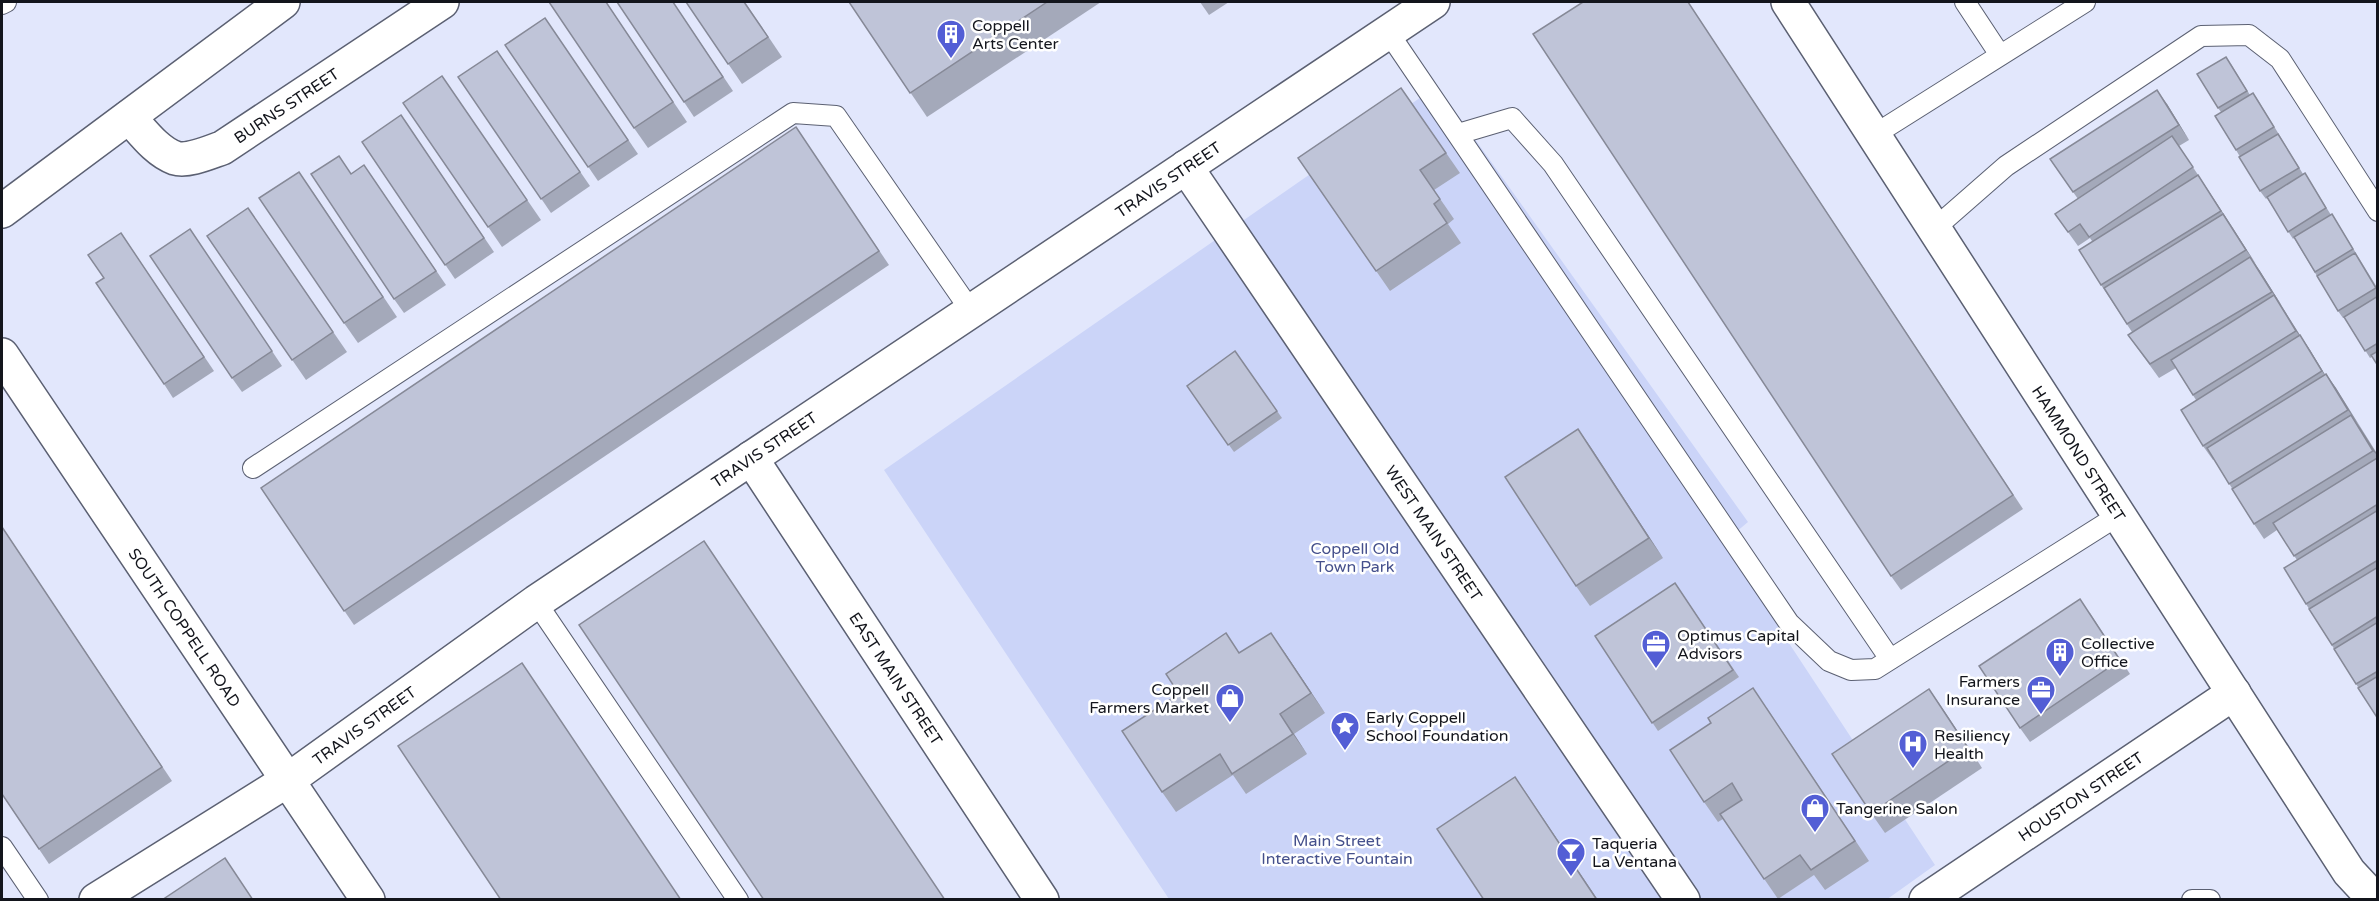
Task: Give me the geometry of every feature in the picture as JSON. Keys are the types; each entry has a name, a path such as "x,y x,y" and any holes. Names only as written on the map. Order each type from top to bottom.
{"street":[{"path":"2,212 283,2"},
{"name":"BURNS STREET","path":"129,117 155,145 177,159 197,156 222,147 442,2"},
{"name":"TRAVIS STREET","path":"96,900 288,780 537,602 1433,2"},
{"name":"HAMMOND STREET","path":"1788,2 2349,872 2375,900"},
{"name":"WEST MAIN STREET","path":"1186,166 1683,900"},
{"name":"SOUTH COPPELL ROAD","path":"2,355 368,900"},
{"name":"EAST MAIN STREET","path":"751,458 1042,900"},
{"name":"HOUSTON STREET","path":"1926,900 2234,693"}],"lane":[{"path":"2,3 6,2"},
{"path":"1965,2 2000,55"},
{"path":"1874,135 2085,2"},
{"path":"1388,32 1789,622 1829,661 1851,670 1875,669 2119,515"},
{"path":"1934,229 2006,166 2201,36 2249,35 2280,59 2378,212"},
{"path":"253,468 793,114 837,116 970,311"},
{"path":"1458,134 1512,118 1553,164 1890,659"},
{"path":"537,602 738,900"},
{"path":"2,847 38,900"},
{"path":"2192,900 2210,900"}],"green space":[{"name":"Coppell Old Town Park","path":"1437,86 1748,522 1723,543 1935,865 1886,900 1169,899 884,470"}],"building":[{"path":"549,2 606,2 673,102 634,128"},
{"path":"617,2 673,2 723,77 684,102"},
{"path":"686,2 744,2 768,37 728,64"},
{"name":"Coppell Arts Center","path":"849,2 1047,2 910,93"},
{"path":"1583,2 1688,2 2013,495 1891,576 1533,34"},
{"path":"545,18 628,140 588,167 505,45"},
{"path":"497,51 580,172 541,199 458,77"},
{"path":"2226,57 2247,91 2218,108 2197,74"},
{"path":"442,76 527,200 488,227 403,103"},
{"path":"1401,88 1446,153 1420,170 1440,199 1434,204 1447,223 1376,271 1298,158"},
{"path":"2157,90 2179,125 2073,192 2050,159"},
{"path":"2253,93 2274,127 2236,150 2215,116"},
{"path":"401,115 484,238 445,265 362,142"},
{"path":"796,127 879,251 344,611 261,488"},
{"path":"2278,134 2299,168 2260,191 2239,157"},
{"path":"2172,136 2193,167 2089,237 2080,224 2068,232 2055,214"},
{"path":"339,156 351,174 364,165 436,271 394,299 311,174"},
{"path":"299,172 383,297 344,323 259,198"},
{"path":"2305,173 2326,208 2288,232 2267,197"},
{"path":"2198,175 2221,211 2101,285 2079,250"},
{"path":"248,208 333,332 292,360 207,236"},
{"path":"2223,214 2246,250 2127,324 2104,288"},
{"path":"2332,214 2353,249 2315,272 2294,237"},
{"path":"190,229 272,351 232,378 150,256"},
{"path":"121,233 204,357 164,384 96,283 104,278 88,255"},
{"path":"2355,253 2376,288 2338,311 2317,276"},
{"path":"2250,257 2272,292 2150,364 2128,335"},
{"path":"2274,295 2296,331 2193,395 2171,360"},
{"path":"2378,296 2378,343 2365,351 2344,317"},
{"path":"2300,335 2322,371 2203,446 2181,410"},
{"path":"1235,351 1277,411 1228,445 1187,386"},
{"path":"2378,351 2378,366 2371,355"},
{"path":"2326,374 2348,410 2229,484 2207,448"},
{"path":"2351,415 2373,451 2254,524 2232,489"},
{"path":"1578,429 1649,538 1576,586 1505,477"},
{"path":"2377,458 2378,504 2294,556 2273,523"},
{"path":"2378,510 2378,560 2306,604 2284,568"},
{"path":"2,527 162,767 39,849 2,794"},
{"path":"704,541 945,900 764,900 579,625"},
{"path":"2378,567 2378,616 2332,645 2309,609"},
{"path":"1675,583 1733,670 1652,723 1595,636"},
{"name":"Collective Office","path":"2080,599 2120,660 2020,728 1979,666"},
{"path":"2378,622 2378,671 2356,684 2334,649"},
{"path":"1226,633 1239,653 1271,633 1311,693 1280,714 1293,734 1232,774 1220,754 1162,792 1122,731 1179,694 1166,674"},
{"path":"522,663 681,900 501,900 398,746"},
{"path":"2378,676 2378,719 2358,688"},
{"path":"1753,688 1855,841 1811,870 1800,855 1764,879 1720,814 1742,800 1732,783 1704,802 1670,750 1711,723 1708,718"},
{"path":"1929,689 1968,748 1871,813 1832,754"},
{"path":"1515,777 1597,900 1484,900 1437,829"},
{"path":"225,858 253,900 162,900"}],"place":[{"name":"Coppell Arts Center","path":"951,60"},
{"name":"Optimus Capital Advisors","path":"1656,670"},
{"name":"Collective Office","path":"2060,678"},
{"name":"Farmers Insurance","path":"2041,716"},
{"name":"Coppell Farmers Market","path":"1230,724"},
{"name":"Early Coppell School Foundation","path":"1345,752"},
{"name":"Resiliency Health","path":"1913,770"},
{"name":"Tangerine Salon","path":"1815,834"},
{"name":"Taqueria La Ventana","path":"1571,878"}],"park label":[{"name":"Main Street Interactive Fountain","path":"1337,849"}]}
